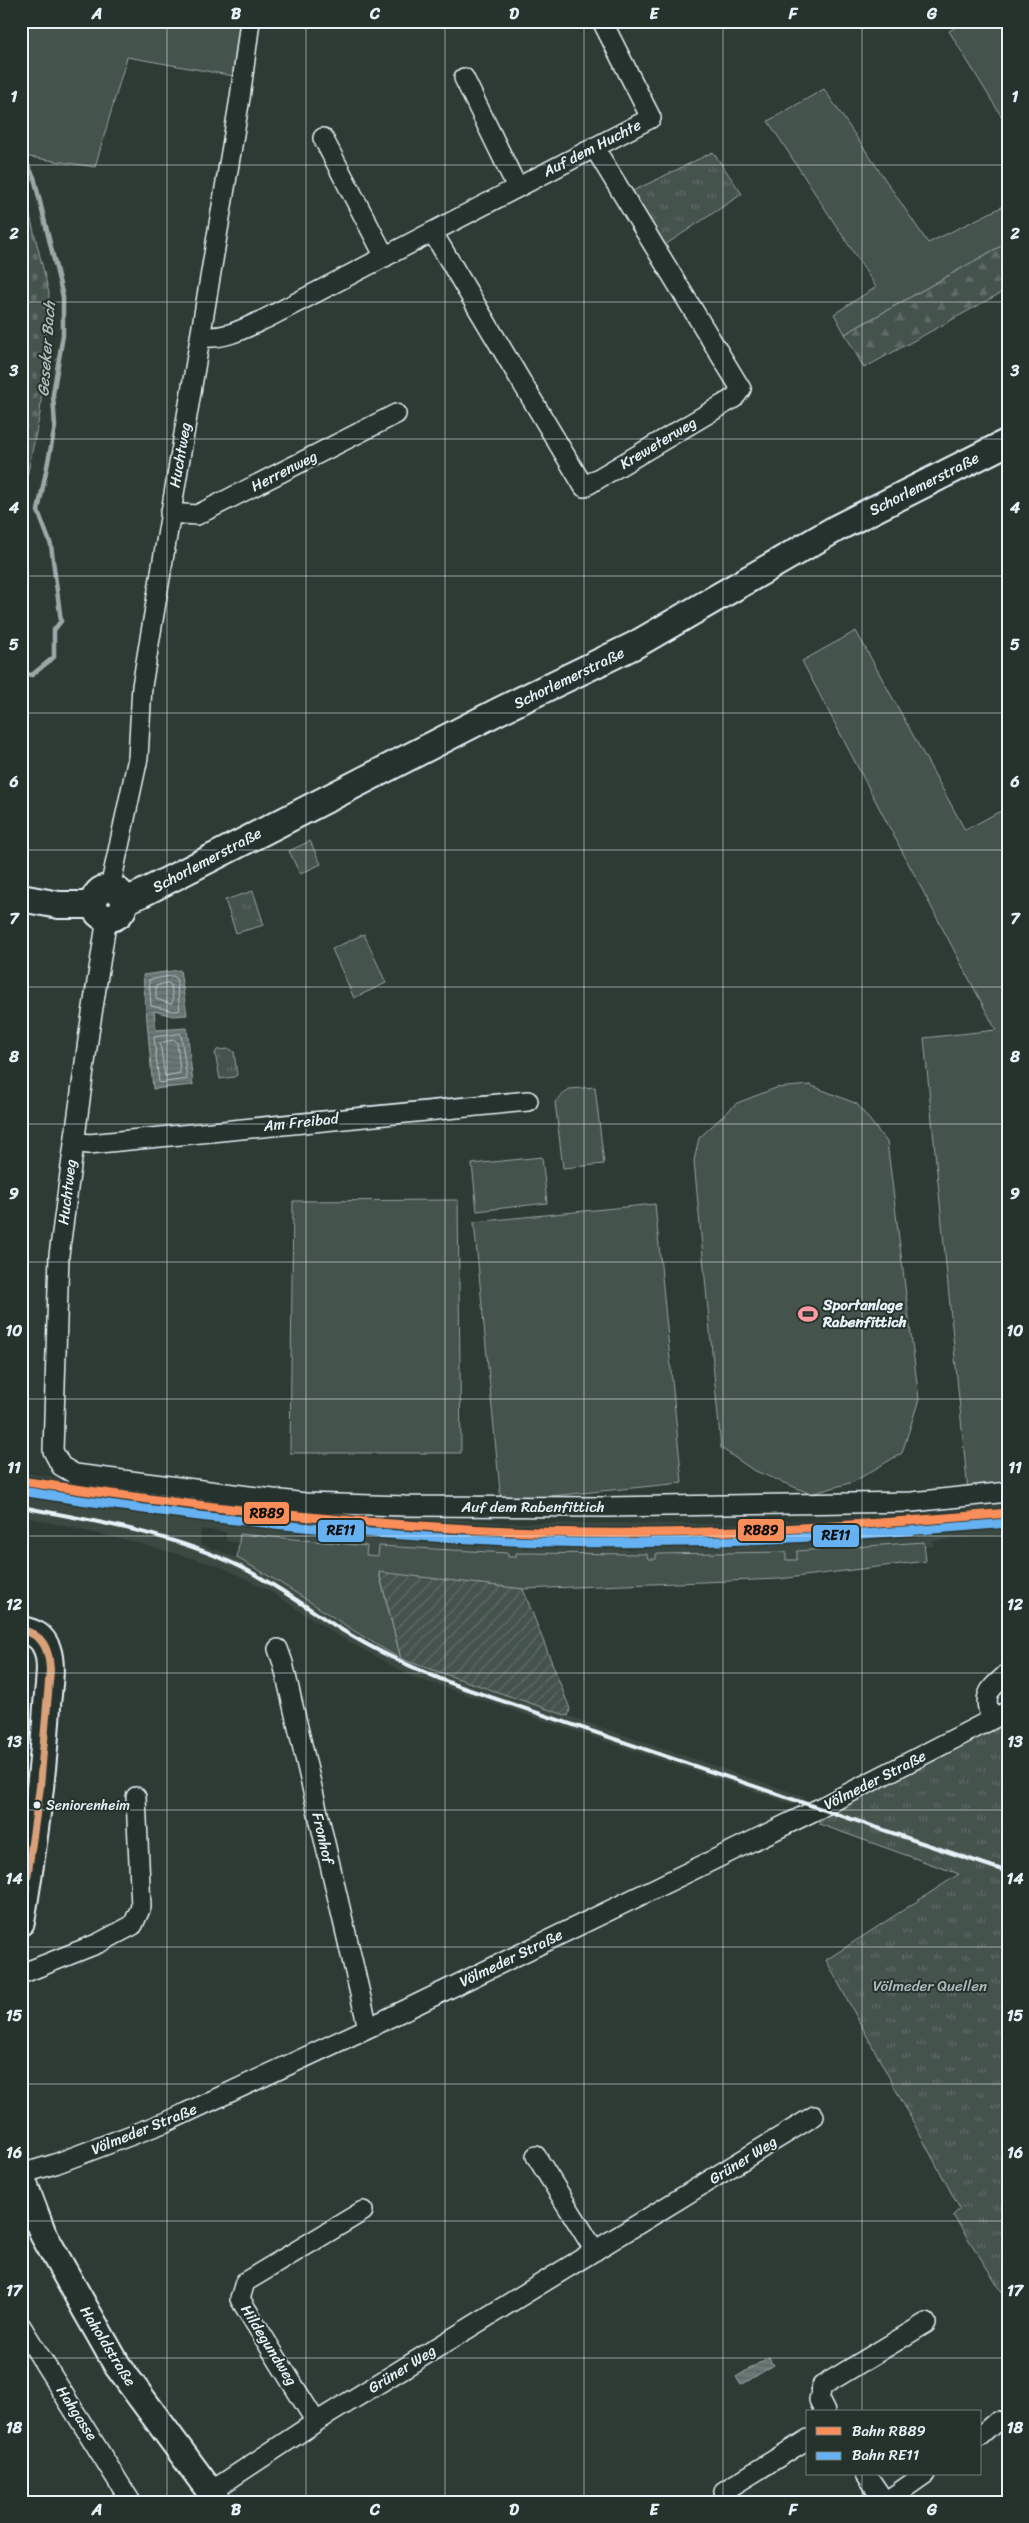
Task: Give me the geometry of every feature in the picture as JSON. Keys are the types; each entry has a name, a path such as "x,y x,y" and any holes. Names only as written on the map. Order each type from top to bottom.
{"street":[{"name":"Huchtweg","path":"61,1466 53,1451 59,1254 109,903 138,758 142,686 250,21"},
{"name":"Auf dem Huchte","path":"200,337 217,338 227,336 266,318 433,233 651,118 602,21"},
{"path":"464,78 517,187"},
{"path":"323,138 384,257"},
{"name":"Kreweterweg","path":"433,233 584,487 734,398 741,389 594,147"},
{"name":"Herrenweg","path":"170,513 197,515 396,414"},
{"name":"Schorlemerstraße","path":"109,903 140,894 499,711 635,646 828,533 1008,442"},
{"path":"21,898 59,905 109,903"},
{"name":"Am Freibad","path":"74,1142 89,1144 528,1101"},
{"name":"Auf dem Rabenfittich","path":"61,1466 75,1474 305,1503 606,1507 863,1503 912,1502 1008,1492"},
{"path":"21,1630 33,1632 42,1638 50,1662 36,1834 21,1922"},
{"name":"Fronhof","path":"278,1649 286,1673 368,2028"},
{"name":"Völmeder Straße","path":"21,2175 166,2122 368,2028 818,1808 1000,1716 986,1702 988,1693 1008,1673"},
{"path":"21,1974 99,1943 132,1925 140,1908 136,1797"},
{"name":"Grüner Weg","path":"214,2497 316,2422 814,2116"},
{"path":"536,2156 595,2251"},
{"name":"Haholdstraße","path":"21,2175 43,2234 117,2365 214,2497"},
{"name":"Hildegundweg","path":"316,2422 240,2299 245,2282 363,2211"},
{"path":"824,2410 818,2400 822,2386 926,2323"},
{"name":"Hahgasse","path":"21,2326 131,2502"},
{"path":"982,2434 997,2421"},
{"path":"724,2491 806,2440"},
{"path":"867,2476 885,2502 922,2476"}],"shaded area":[{"path":"21,1472 85,1483 280,1508 508,1523 729,1524 926,1514 1008,1505 1008,1534 933,1541 933,1546 924,1547 924,1542 797,1551 798,1560 786,1560 785,1552 657,1554 656,1559 647,1559 647,1554 516,1553 516,1557 508,1557 508,1553 379,1546 378,1556 366,1555 367,1546 241,1534 239,1543 226,1541 226,1532 201,1529 200,1544 237,1558 271,1576 365,1639 401,1659 806,1797 795,1805 413,1677 340,1637 266,1589 222,1567 143,1544 21,1516"}],"green space":[{"path":"46,21 244,21 234,76 127,57 95,167 29,157 21,144 21,24"},
{"path":"966,21 1008,21 1008,127 949,31"},
{"path":"824,89 928,243 1008,204 1008,242 845,334 834,314 876,287 768,121"},
{"path":"713,152 742,194 665,245 633,191"},
{"path":"21,179 49,293 40,413 21,506"},
{"path":"1008,242 1008,289 864,368 845,334"},
{"path":"856,631 965,830 1008,807 1008,1485 968,1491 924,1038 996,1030 802,661"},
{"path":"310,841 321,864 300,874 289,851"},
{"path":"253,891 264,925 236,933 225,900"},
{"path":"364,934 386,983 354,998 332,949"},
{"path":"230,1049 234,1052 237,1075 220,1079 215,1053 217,1050"},
{"name":"Sportanlage Rabenfittich","path":"810,1085 857,1104 887,1142 919,1399 902,1453 853,1482 811,1494 753,1470 721,1448 694,1161 699,1138 737,1103 776,1088"},
{"path":"595,1087 604,1164 563,1168 555,1102 569,1089"},
{"path":"542,1157 547,1203 477,1211 472,1164"},
{"path":"458,1200 461,1453 290,1453 293,1201"},
{"path":"655,1204 682,1483 501,1501 474,1222"},
{"path":"240,1534 367,1546 366,1555 378,1556 379,1546 508,1553 508,1557 516,1557 516,1553 647,1554 648,1559 656,1559 656,1554 786,1552 786,1560 797,1560 797,1551 924,1542 926,1561 779,1579 523,1589 379,1573 401,1659 279,1582 237,1558"},
{"path":"379,1572 523,1589 570,1709 568,1716 401,1659"},
{"name":"Völmeder Quellen","path":"1008,1712 1008,2301 953,2215 960,2209 826,1960 959,1874 819,1824 829,1812"}],"water":[{"path":"180,970 187,1015 173,1016 154,1011 156,1030 187,1028 193,1085 153,1089 143,975"},
{"path":"769,2357 774,2365 741,2385 736,2377"}],"waterway":[{"name":"Geseker Bach","path":"21,153 34,177 63,297 63,335 53,394 55,427 38,511 51,545 61,621 54,630 54,657 32,675 21,673"}],"railway":[{"path":"21,1507 134,1530 190,1546 217,1556 256,1575 342,1630 398,1661 458,1686 1008,1872"}],"rail line":[{"name":"RB89","path":"21,1481 265,1513 388,1524 511,1531 635,1533 760,1530 1008,1513"},
{"name":"RE11","path":"21,1491 204,1517 388,1534 511,1541 635,1543 760,1540 1008,1523"}],"transit line":[{"path":"21,1630 29,1632 40,1639 48,1655 50,1670 40,1787 21,1920"}],"place":[{"name":"Sportanlage Rabenfittich","path":"808,1314"},
{"name":"Seniorenheim","path":"37,1805"}]}
